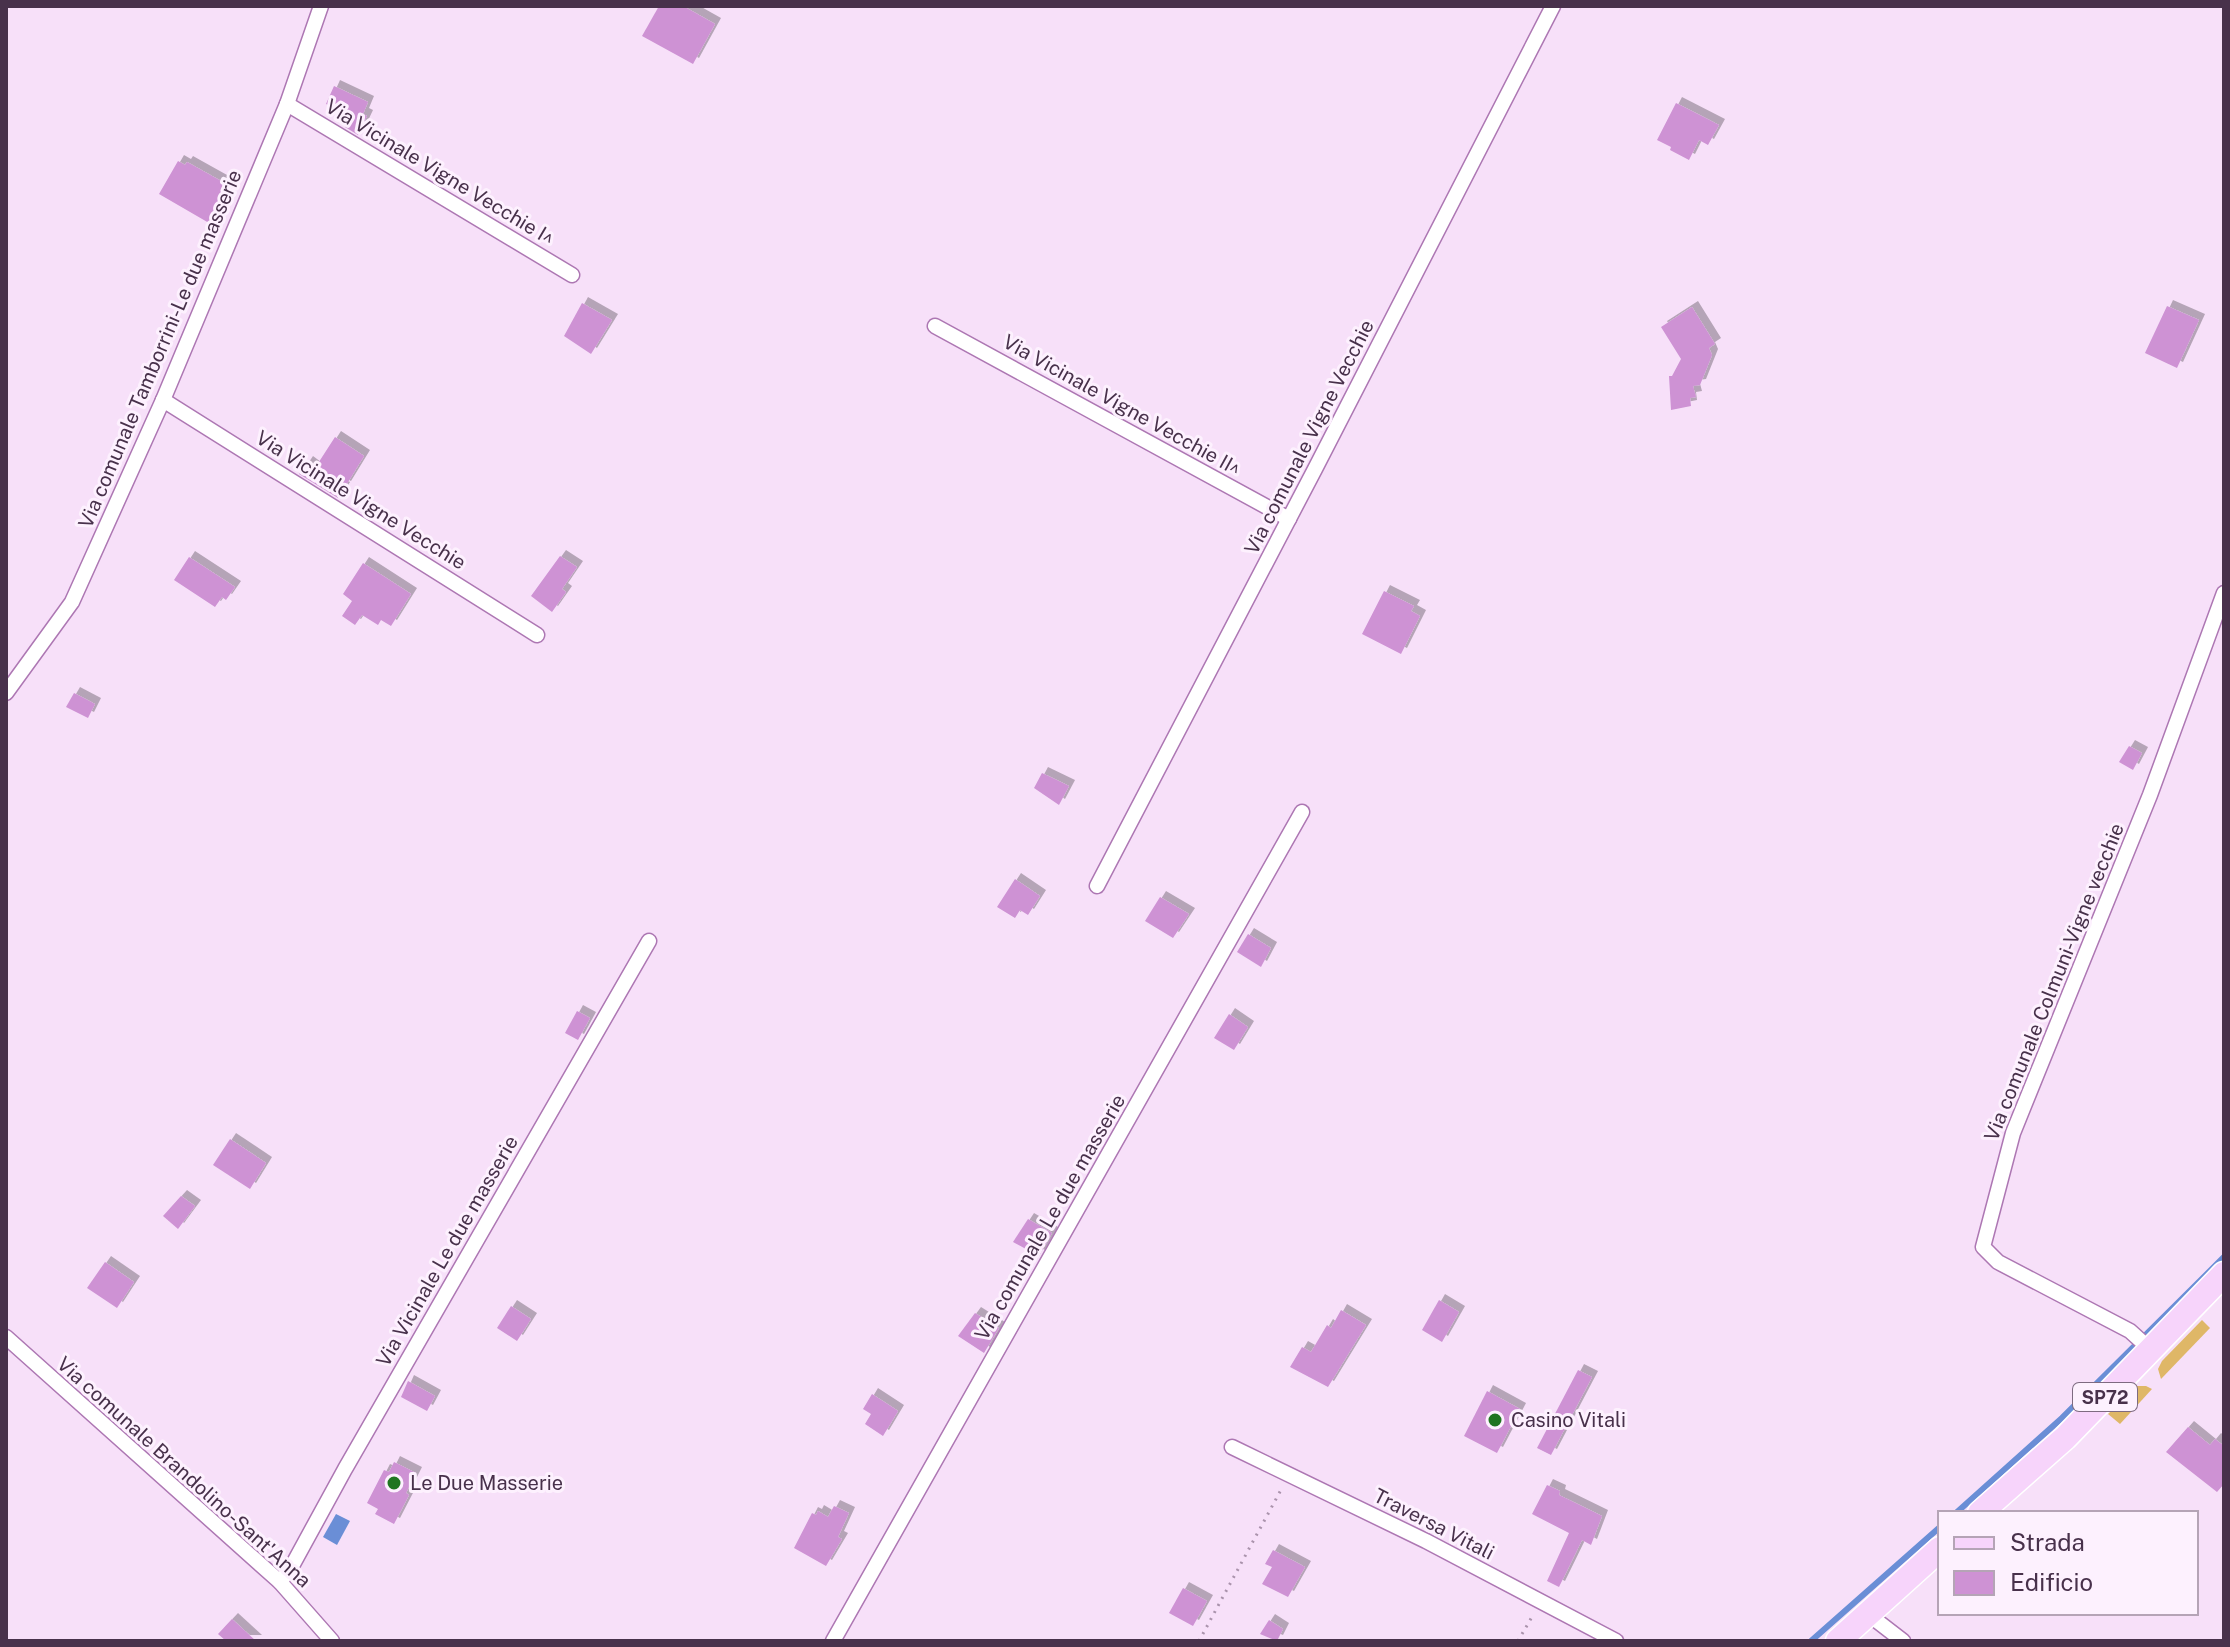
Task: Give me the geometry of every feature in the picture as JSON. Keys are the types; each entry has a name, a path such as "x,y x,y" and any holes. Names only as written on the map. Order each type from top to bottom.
{"main road":[{"name":"SP72","path":"1982,1511 2065,1438 2224,1274"},
{"path":"1838,1641 1938,1551"}],"street":[{"name":"Via comunale Tamborrini-Le due masserie","path":"6,693 72,602 163,400 287,104 321,6"},
{"name":"Via comunale Vigne Vecchie","path":"1097,886 1553,6"},
{"name":"Via Vicinale Vigne Vecchie I^","path":"287,104 572,275"},
{"name":"Via Vicinale Vigne Vecchie II^","path":"935,326 1289,519"},
{"name":"Via Vicinale Vigne Vecchie","path":"163,400 537,635"},
{"name":"Via comunale Colmuni-Vigne vecchie","path":"2151,1350 2130,1331 1998,1262 1983,1247 2013,1133 2150,795 2224,593"},
{"name":"Via comunale Le due masserie","path":"833,1641 1302,812"},
{"name":"Via Vicinale Le due masserie","path":"280,1582 292,1566 368,1428 649,941"},
{"name":"Via comunale Brandolino-Sant'Anna","path":"6,1337 280,1582 332,1641"},
{"name":"Traversa Vitali","path":"1232,1447 1616,1641"},
{"path":"1868,1614 1903,1641"}],"path":[{"path":"1199,1641 1290,1474"},
{"path":"1518,1641 1541,1602"}],"shaded area":[{"path":"2202,1320 2210,1328 2161,1379 2158,1369 2162,1361"},
{"path":"2137,1386 2152,1389 2120,1424 2108,1414"}],"water":[{"path":"336,1514 350,1521 337,1545 323,1537"}],"building":[{"path":"659,6 683,6 715,24 693,64 642,36"},
{"path":"334,86 368,102 363,114 367,116 358,135 345,127 351,115 326,104"},
{"path":"1676,103 1719,125 1708,145 1699,140 1689,160 1657,140"},
{"path":"178,161 185,165 187,162 230,186 209,223 159,194"},
{"path":"582,303 612,320 591,354 564,336"},
{"path":"2167,306 2199,320 2177,368 2145,353"},
{"path":"1692,307 1715,344 1709,348 1712,355 1700,385 1693,386 1696,397 1690,398 1691,406 1671,410 1669,376 1672,376 1681,359 1661,327"},
{"path":"335,437 364,456 345,487 337,483 344,488 338,498 299,474 307,462 315,468"},
{"path":"560,556 577,567 562,589 566,592 552,612 531,596"},
{"path":"189,557 235,587 226,600 222,597 215,607 174,580"},
{"path":"363,563 411,594 391,626 381,620 378,625 362,615 355,625 342,616 352,601 343,594"},
{"path":"1384,591 1414,606 1411,611 1420,616 1401,654 1362,634"},
{"path":"74,693 95,704 88,718 66,707"},
{"path":"2129,746 2142,753 2133,770 2119,762"},
{"path":"1042,773 1069,786 1059,805 1034,788"},
{"path":"1015,879 1040,896 1028,915 1020,910 1015,918 997,907"},
{"path":"1160,897 1189,914 1173,938 1145,921"},
{"path":"1248,934 1271,948 1261,967 1237,952"},
{"path":"577,1011 590,1018 578,1040 565,1033"},
{"path":"1229,1014 1248,1027 1234,1050 1214,1038"},
{"path":"230,1139 266,1163 250,1189 213,1165"},
{"path":"181,1196 195,1206 178,1229 163,1216"},
{"path":"1028,1219 1052,1233 1039,1256 1013,1242"},
{"path":"105,1262 134,1282 117,1308 87,1288"},
{"path":"1439,1300 1459,1312 1442,1342 1422,1330"},
{"path":"511,1306 531,1319 517,1341 497,1328"},
{"path":"1341,1310 1366,1325 1328,1387 1290,1367 1302,1347 1311,1352 1327,1325 1331,1328"},
{"path":"975,1313 999,1328 984,1353 958,1336"},
{"path":"1578,1370 1592,1377 1551,1455 1537,1448"},
{"path":"408,1381 435,1396 427,1411 401,1397"},
{"name":"Casino Vitali","path":"1487,1391 1520,1409 1497,1453 1464,1436"},
{"path":"872,1394 898,1411 883,1436 865,1424 871,1414 863,1409"},
{"path":"2188,1427 2210,1445 2215,1439 2224,1446 2224,1484 2217,1492 2166,1452"},
{"name":"Le Due Masserie","path":"394,1462 416,1473 394,1524 375,1514 378,1509 367,1503 384,1470 389,1472"},
{"path":"1547,1485 1560,1491 1559,1495 1602,1516 1591,1545 1582,1540 1559,1587 1547,1581 1569,1533 1532,1514"},
{"path":"834,1506 849,1513 838,1537 842,1539 826,1566 794,1548 812,1513 816,1515 818,1511 828,1517"},
{"path":"1273,1550 1305,1567 1288,1597 1262,1584 1272,1567 1265,1564"},
{"path":"1183,1588 1207,1601 1193,1626 1169,1613"},
{"path":"232,1619 256,1641 226,1641 218,1634"},
{"path":"1269,1620 1283,1629 1277,1641 1260,1634"}],"waterway":[{"path":"1958,1511 2062,1418 2224,1257"},
{"path":"1811,1641 1938,1529"}],"place":[{"name":"Casino Vitali","path":"1495,1420"},
{"name":"Le Due Masserie","path":"394,1483"}]}
